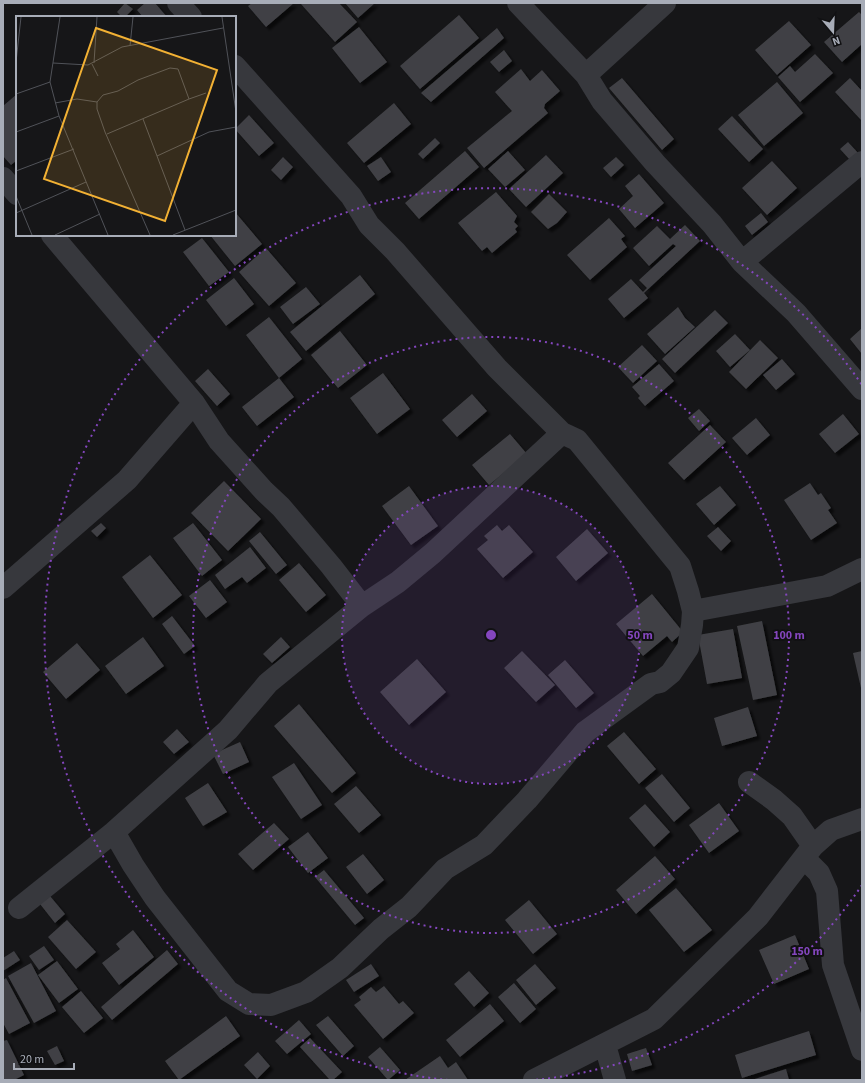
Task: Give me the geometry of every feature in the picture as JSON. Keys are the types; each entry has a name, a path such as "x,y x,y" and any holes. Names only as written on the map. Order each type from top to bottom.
{"street":[{"path":"178,3 190,16"},
{"path":"518,3 586,76 602,101 655,164 712,224 742,262 796,313 862,389"},
{"path":"586,76 665,3"},
{"path":"114,832 133,865 156,898 228,991 249,1004 271,1005 306,992 340,968 381,929 409,907 445,869 484,845 527,800 585,732 651,684 660,682 672,673 688,648 692,625 692,611 680,566 577,440 562,433 497,368 395,251 369,225 351,196 236,67"},
{"path":"742,262 862,162"},
{"path":"3,178 16,193"},
{"path":"53,236 194,402 219,441 286,513 331,566 362,606"},
{"path":"3,588 127,480 194,402"},
{"path":"19,908 114,832 228,730 268,683 362,606 398,582 433,553 562,433"},
{"path":"692,611 827,586 862,569"},
{"path":"749,782 774,800 792,816 819,873 827,892 833,965 862,1050"},
{"path":"534,1080 654,1019 758,917 808,852 831,830 862,819"},
{"path":"605,1045 615,1080"}],"building":[{"path":"125,3 133,9 126,16 121,16 117,12"},
{"path":"145,3 155,3 166,16 142,16 137,10"},
{"path":"252,3 294,3 266,27 248,6"},
{"path":"339,3 357,22 335,42 301,4"},
{"path":"345,3 375,3 358,18"},
{"path":"859,12 862,15 862,44 842,62 824,42"},
{"path":"459,15 479,38 420,89 400,66"},
{"path":"789,21 811,45 777,75 755,50"},
{"path":"359,27 387,62 360,83 332,48"},
{"path":"497,28 504,38 431,102 421,93"},
{"path":"504,50 512,61 499,72 490,62"},
{"path":"815,54 833,73 800,102 778,77 790,66 795,72"},
{"path":"521,69 530,81 542,70 560,91 545,104 544,108 548,113 484,168 467,148 512,111 495,92"},
{"path":"622,78 674,139 662,150 609,88"},
{"path":"850,78 862,91 862,121 835,92"},
{"path":"777,82 803,113 764,146 738,115"},
{"path":"16,95 16,161 11,165 3,156 3,106"},
{"path":"394,103 411,124 364,163 347,143"},
{"path":"249,115 274,143 259,156 236,130 236,128"},
{"path":"732,116 763,149 749,162 718,129"},
{"path":"435,138 440,143 423,159 418,154"},
{"path":"848,142 859,154 851,161 840,149"},
{"path":"465,151 479,167 419,219 405,203"},
{"path":"508,151 525,170 505,187 488,169"},
{"path":"546,155 563,173 526,207 509,189"},
{"path":"283,157 293,167 281,180 271,170"},
{"path":"381,157 391,172 378,181 367,166"},
{"path":"616,157 624,165 611,177 603,168"},
{"path":"772,161 797,188 767,215 742,188"},
{"path":"639,174 664,203 635,228 619,209 633,196 625,186"},
{"path":"496,192 517,216 514,222 518,226 515,229 517,232 492,253 487,247 482,251 458,223"},
{"path":"549,194 567,212 557,223 548,229 531,212"},
{"path":"236,213 262,244 235,266 211,236 236,236"},
{"path":"761,213 768,222 752,235 745,226"},
{"path":"609,218 625,236 621,239 627,247 590,280 567,255"},
{"path":"685,225 700,241 644,293 648,298 624,318 608,299 631,279 643,292 647,288 639,280 676,246 673,244 649,266 633,248 657,226 670,239"},
{"path":"202,238 229,272 209,286 183,252"},
{"path":"266,248 296,283 269,306 239,272"},
{"path":"360,275 375,294 306,351 290,332"},
{"path":"234,278 254,304 226,326 206,300"},
{"path":"306,287 320,304 293,324 280,307"},
{"path":"678,307 685,318 695,327 665,354 647,334"},
{"path":"715,310 728,323 675,373 662,359"},
{"path":"269,317 302,359 279,378 246,335"},
{"path":"862,328 862,354 850,339"},
{"path":"340,331 367,365 338,388 311,355"},
{"path":"735,334 750,350 730,367 716,351"},
{"path":"760,340 778,358 746,389 729,372"},
{"path":"642,345 657,361 633,383 618,367"},
{"path":"782,359 795,374 776,390 763,375"},
{"path":"659,364 674,381 645,406 638,398 640,396 632,387"},
{"path":"208,369 230,394 217,406 195,381"},
{"path":"383,373 410,409 377,434 350,398"},
{"path":"279,378 294,397 257,426 242,407"},
{"path":"472,394 487,411 457,437 442,420"},
{"path":"699,409 710,421 699,431 688,418"},
{"path":"843,414 859,434 835,453 819,434"},
{"path":"756,418 770,435 747,455 732,438"},
{"path":"710,425 726,442 684,480 668,463"},
{"path":"510,434 527,454 489,485 472,465"},
{"path":"224,481 261,519 228,551 191,513"},
{"path":"810,483 818,495 821,493 831,508 828,510 837,523 811,540 784,500"},
{"path":"409,486 438,526 411,545 382,506"},
{"path":"720,486 736,505 714,525 696,504"},
{"path":"101,523 106,528 97,537 91,531"},
{"path":"193,523 222,560 202,576 173,538"},
{"path":"497,525 502,531 509,525 533,552 503,578 477,549 488,540 484,536"},
{"path":"718,527 731,541 721,551 707,536"},
{"path":"587,529 608,553 576,581 556,557"},
{"path":"260,532 287,565 276,574 249,541"},
{"path":"250,547 266,568 247,583 242,577 225,589 215,575"},
{"path":"150,555 182,595 153,618 122,577"},
{"path":"299,563 326,595 306,612 279,580"},
{"path":"210,580 227,602 206,618 189,596"},
{"path":"652,594 683,632 672,642 667,636 643,656 616,624"},
{"path":"172,616 195,646 184,654 162,624"},
{"path":"762,621 777,695 753,700 737,626"},
{"path":"733,629 742,678 707,684 698,635"},
{"path":"143,637 164,666 126,694 105,666"},
{"path":"281,637 290,647 272,663 263,654"},
{"path":"77,643 100,670 66,699 43,672"},
{"path":"522,651 555,685 536,702 504,668"},
{"path":"862,651 862,688 861,688 853,653"},
{"path":"417,659 446,692 409,725 380,692"},
{"path":"565,660 594,693 576,708 548,675"},
{"path":"299,704 356,773 332,793 274,726"},
{"path":"748,707 757,736 722,746 714,718"},
{"path":"177,729 189,742 174,754 163,742"},
{"path":"624,732 656,769 639,784 607,746"},
{"path":"240,742 249,762 223,774 213,754"},
{"path":"294,763 322,805 301,819 272,777"},
{"path":"662,774 690,808 674,822 645,788"},
{"path":"208,783 227,812 203,826 185,798"},
{"path":"356,786 381,815 359,833 334,804"},
{"path":"719,803 739,831 709,853 689,825"},
{"path":"645,804 670,832 654,847 629,818"},
{"path":"274,823 289,839 253,870 238,854"},
{"path":"308,832 328,858 308,873 288,847"},
{"path":"363,854 384,880 367,894 346,867"},
{"path":"655,856 675,879 636,914 616,890"},
{"path":"324,870 364,918 355,925 315,877"},
{"path":"676,888 712,930 684,952 649,910"},
{"path":"50,896 65,914 55,923 40,904"},
{"path":"529,900 557,934 533,954 505,920"},
{"path":"67,920 96,952 76,969 48,937"},
{"path":"133,930 154,957 119,985 102,963 120,949 116,944"},
{"path":"795,935 809,969 774,984 759,950"},
{"path":"44,946 54,960 39,970 29,956"},
{"path":"167,950 178,964 112,1020 101,1007"},
{"path":"14,951 20,960 3,971 3,958"},
{"path":"57,961 78,989 59,1003 38,975"},
{"path":"31,963 56,1011 34,1023 8,976"},
{"path":"371,964 379,976 354,992 346,980"},
{"path":"535,964 556,988 536,1005 516,980"},
{"path":"469,971 489,993 474,1007 454,984"},
{"path":"6,978 30,1023 9,1034 3,1023 3,980"},
{"path":"514,983 536,1009 520,1023 498,997"},
{"path":"384,986 399,1004 403,1001 414,1013 383,1039 354,1005 361,1000 359,997 371,987 376,992"},
{"path":"81,991 103,1018 84,1033 62,1007"},
{"path":"490,1004 504,1021 460,1057 446,1040"},
{"path":"226,1016 240,1036 179,1080 165,1061"},
{"path":"328,1016 354,1046 343,1056 316,1025"},
{"path":"299,1020 311,1034 287,1054 275,1041"},
{"path":"809,1031 816,1055 742,1078 735,1055"},
{"path":"310,1038 342,1072 333,1080 330,1080 300,1047"},
{"path":"7,1040 24,1075 14,1080 3,1080 3,1041"},
{"path":"57,1046 64,1061 55,1065 47,1051"},
{"path":"380,1047 400,1070 388,1080 368,1057"},
{"path":"646,1048 652,1065 632,1071 627,1054"},
{"path":"258,1052 270,1066 257,1079 244,1065"},
{"path":"440,1056 448,1068 456,1062 468,1080 405,1080"},
{"path":"786,1069 789,1080 752,1080"}]}
